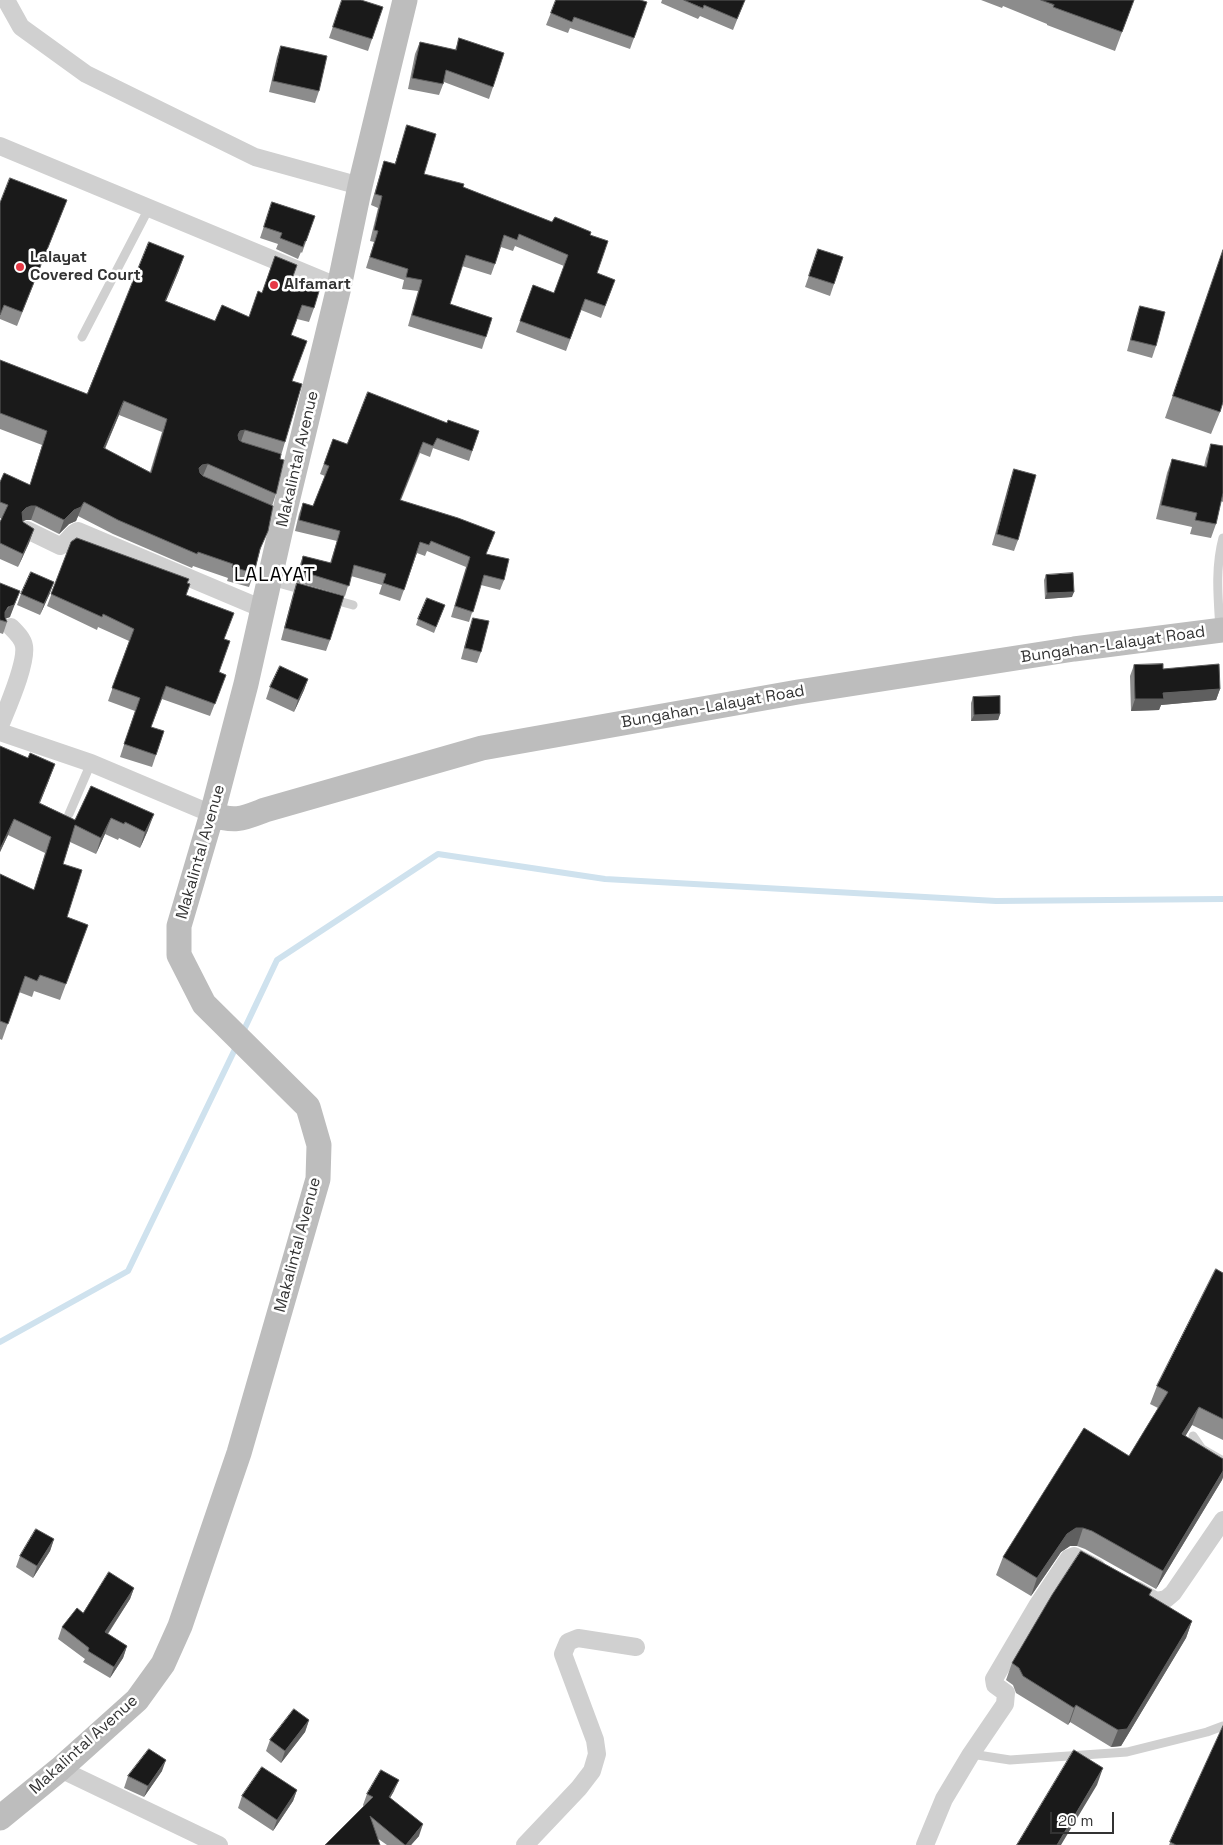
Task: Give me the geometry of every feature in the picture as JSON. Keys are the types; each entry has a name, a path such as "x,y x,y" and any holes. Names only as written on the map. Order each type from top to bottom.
{"main road":[{"name":"Makalintal Avenue","path":"0,1818 60,1769 137,1700 163,1664 180,1626 239,1453 318,1179 319,1145 308,1107 204,1004 179,955 179,926 212,814 246,684 270,580 279,518 291,465 339,287 360,186 405,0"},
{"name":"Bungahan-Lalayat Road","path":"212,814 225,820 236,820 482,748 798,692 1074,649 1221,630"}],"street":[{"path":"6,0 22,26 86,74 255,157 360,186"},
{"path":"0,146 339,287"},
{"path":"28,530 60,546 65,544 74,532 78,531 263,609"},
{"path":"0,726 24,659 22,639 11,627"},
{"path":"0,732 91,764 212,814"},
{"path":"925,1845 944,1799 971,1754 1005,1704 1006,1693 995,1685 994,1680 1037,1606 1069,1558 1074,1556 1156,1601 1166,1599 1173,1593 1223,1520"},
{"path":"525,1845 579,1788 592,1771 597,1754 595,1740 564,1654 568,1642 578,1638 636,1647"},
{"path":"60,1769 219,1845"}],"lane":[{"path":"82,338 149,208"},
{"path":"1221,630 1216,581 1218,556 1223,538"},
{"path":"270,580 352,605"},
{"path":"69,814 91,764"},
{"path":"1193,1436 1202,1450 1223,1460"},
{"path":"971,1754 1010,1760 1127,1752 1207,1732 1223,1726"}],"building":[{"path":"342,0 361,0 383,7 372,39 333,27"},
{"path":"556,0 640,0 647,2 634,38 574,17 572,22 551,13"},
{"path":"684,0 745,0 737,19 704,5 703,8"},
{"path":"1041,0 1134,0 1122,32 1053,7 1054,5"},
{"path":"459,38 504,53 493,87 446,70 443,84 412,78 420,42 456,50"},
{"path":"281,46 327,56 319,91 273,81"},
{"path":"407,125 436,134 424,174 464,184 463,187 552,222 555,217 591,232 590,235 608,241 597,273 615,280 605,306 585,299 570,339 520,321 533,285 554,293 568,255 519,234 517,240 504,235 495,264 466,255 450,304 492,318 486,337 412,315 422,280 406,277 408,269 370,257 378,231 374,230 382,196 375,194 384,161 395,164"},
{"name":"Lalayat Covered Court","path":"10,178 67,200 22,312 4,305 0,315 0,203"},
{"path":"272,202 315,216 303,247 280,238 282,233 264,227"},
{"path":"149,242 184,256 165,301 215,321 222,305 249,317 258,291 262,293 275,256 297,265 292,279 320,288 314,308 302,305 291,335 307,341 292,381 302,384 285,442 245,430 240,431 238,435 239,440 242,442 281,454 280,459 284,460 276,494 208,464 202,465 199,468 203,476 273,506 268,531 260,549 254,573 232,567 233,564 198,552 197,554 118,520 84,502 81,507 74,510 64,520 36,506 26,508 22,512 23,522 34,529 23,554 0,543 0,522 8,505 0,502 0,482 4,473 30,485 47,431 0,413 0,360 87,394","holes":["124,401 167,419 151,473 104,448"]},
{"path":"818,249 843,257 834,284 809,276"},
{"path":"1223,250 1223,402 1220,412 1173,396"},
{"path":"1140,306 1165,312 1156,346 1131,340"},
{"path":"368,392 447,423 448,420 479,431 472,451 437,438 433,446 423,442 400,500 495,532 486,554 509,559 504,580 484,575 473,612 455,606 470,557 431,541 429,545 420,542 404,590 383,583 386,574 354,565 349,586 300,571 303,556 331,563 340,531 299,520 303,503 313,506 329,466 324,464 333,439 347,444"},
{"path":"1211,444 1223,446 1223,493 1216,524 1195,520 1197,513 1161,505 1172,459 1206,467"},
{"path":"1014,469 1036,475 1018,540 997,534"},
{"path":"77,538 189,579 187,583 190,584 186,595 234,613 224,639 230,641 219,672 226,675 215,704 166,686 151,727 164,731 156,755 124,744 140,698 112,688 134,629 103,614 102,617 51,594 71,542"},
{"path":"31,572 54,582 44,604 21,594"},
{"path":"1073,573 1074,592 1047,593 1046,575"},
{"path":"0,583 20,591 14,605 8,607 5,612 7,622 0,620"},
{"path":"297,583 344,596 330,640 285,628"},
{"path":"427,598 445,605 436,627 418,619"},
{"path":"473,618 489,621 481,652 465,648"},
{"path":"1163,664 1163,669 1219,664 1220,689 1163,693 1164,699 1135,699 1134,665"},
{"path":"280,666 308,679 298,700 270,687"},
{"path":"1000,696 1000,714 974,715 973,697"},
{"path":"0,746 28,758 30,753 55,764 39,803 75,820 91,786 154,814 145,832 125,822 124,824 111,818 101,838 75,825 63,864 82,870 67,917 88,925 66,984 40,975 37,981 25,976 8,1024 0,1021 0,874 34,890 51,837 14,819 0,849"},
{"path":"1216,1269 1223,1273 1223,1419 1199,1407 1182,1434 1223,1459 1223,1471 1163,1571 1092,1531 1083,1528 1076,1528 1067,1534 1037,1578 1003,1557 1084,1428 1129,1456 1168,1392 1157,1386"},
{"path":"36,1529 54,1539 37,1566 20,1556"},
{"path":"1081,1551 1152,1590 1149,1595 1192,1621 1127,1729 1118,1730 1076,1705 1074,1708 1023,1676 1019,1668 1012,1663 1052,1595"},
{"path":"109,1572 134,1588 105,1632 127,1646 114,1667 88,1651 89,1648 62,1627 77,1608 83,1613"},
{"path":"294,1709 309,1720 285,1751 270,1740"},
{"path":"1223,1726 1223,1845 1176,1845 1170,1842"},
{"path":"149,1749 166,1760 148,1786 128,1776"},
{"path":"1074,1750 1103,1768 1057,1845 1017,1845"},
{"path":"262,1767 297,1790 277,1820 242,1796"},
{"path":"381,1770 399,1780 389,1797 423,1824 405,1845 370,1816 380,1845 325,1845 373,1797 367,1794"}],"waterway":[{"path":"242,1034 277,960 438,854 605,879 996,901 1223,899"},
{"path":"0,1342 128,1271 237,1045"}],"place":[{"name":"Lalayat Covered Court","path":"20,267"},
{"name":"Alfamart","path":"274,285"}],"district":[{"name":"LALAYAT","path":"275,576"}]}
